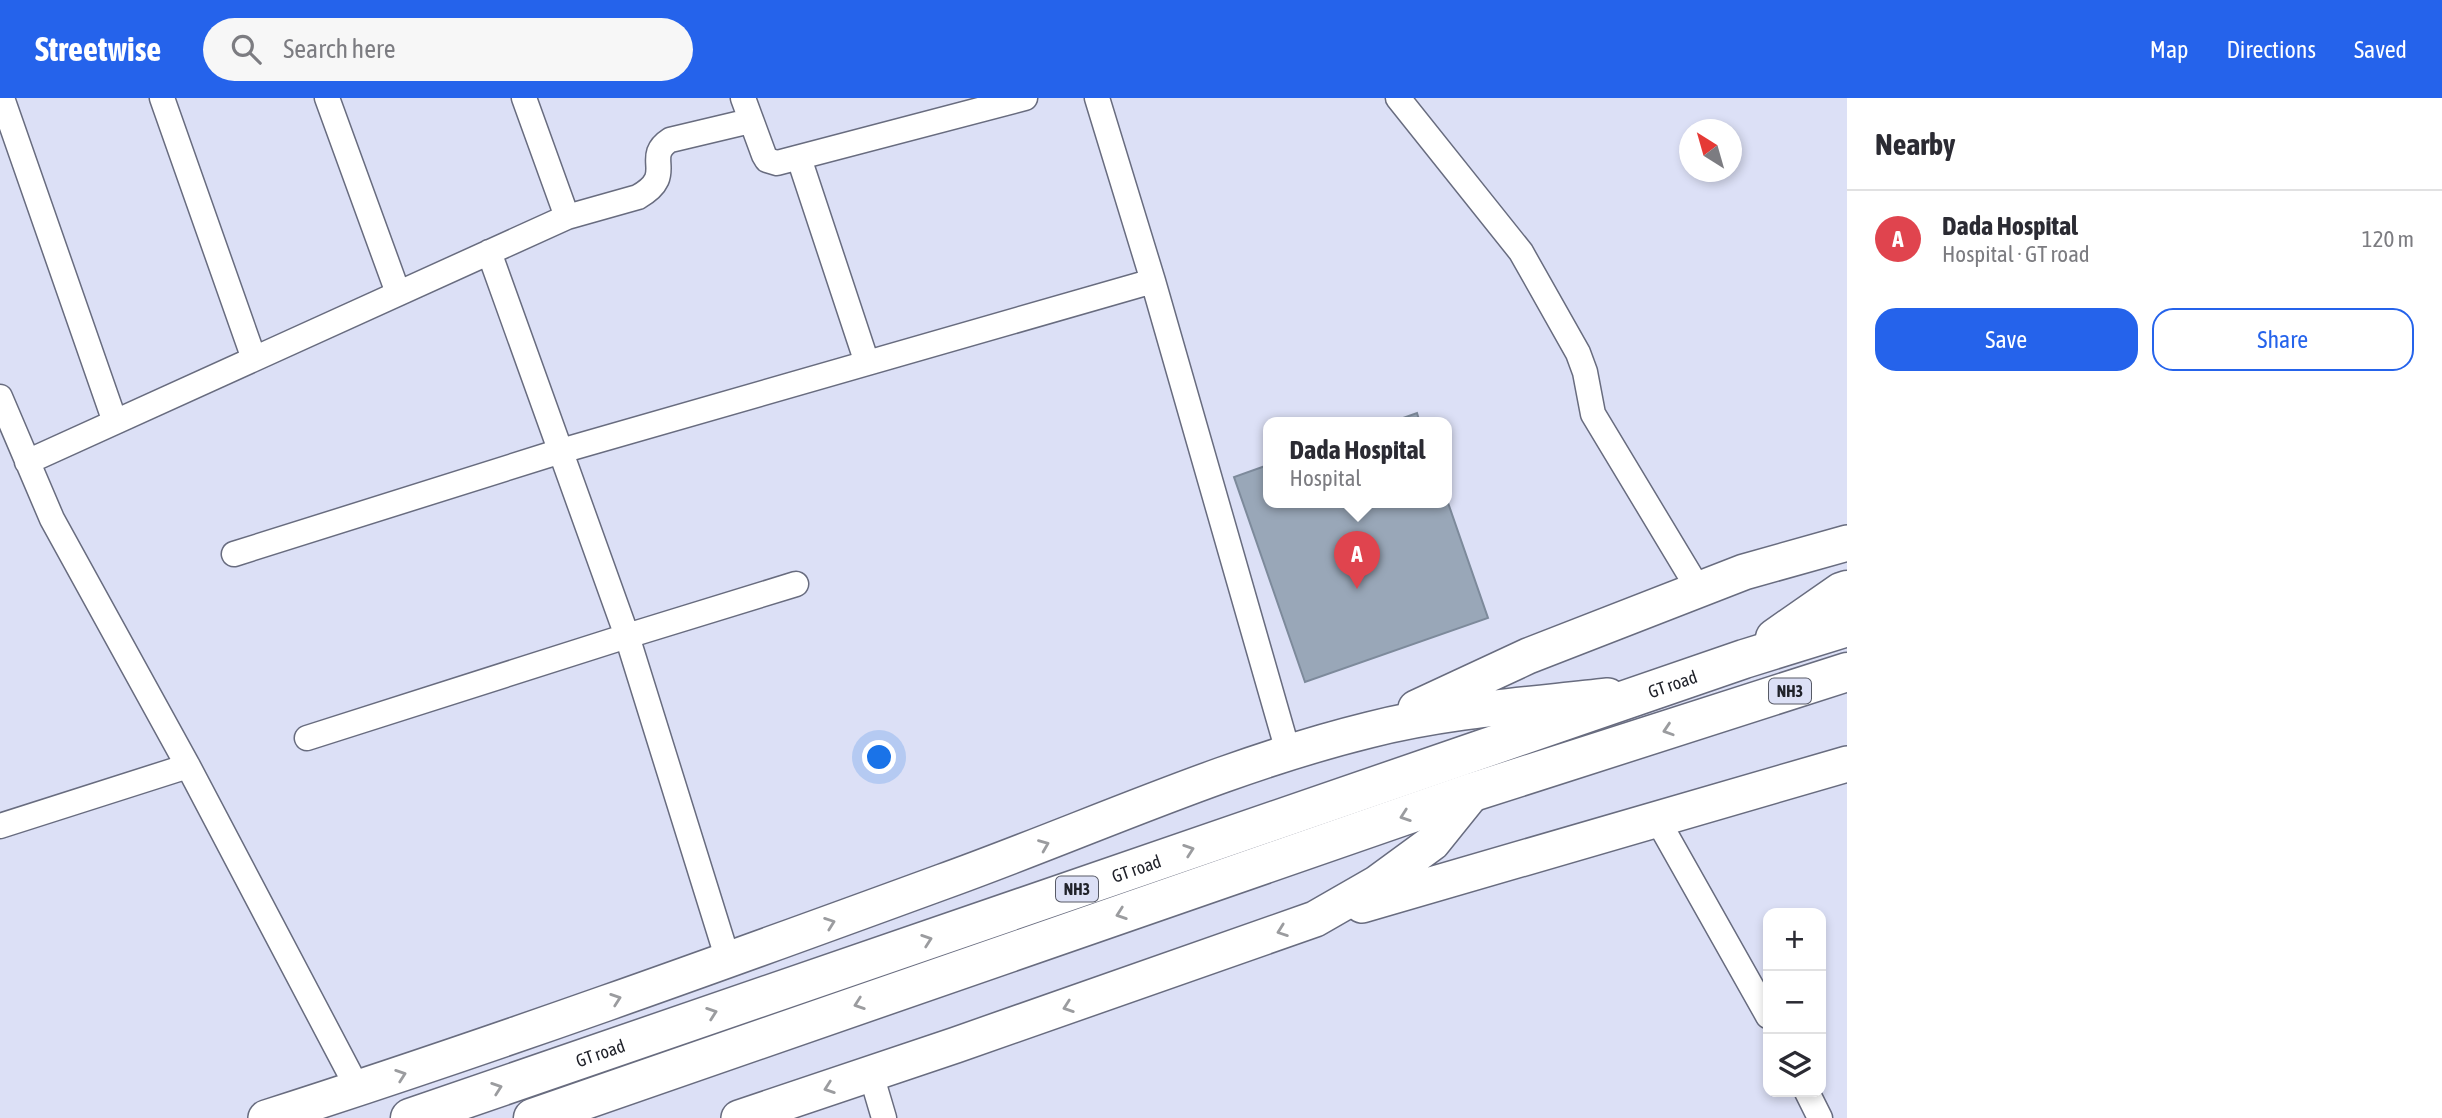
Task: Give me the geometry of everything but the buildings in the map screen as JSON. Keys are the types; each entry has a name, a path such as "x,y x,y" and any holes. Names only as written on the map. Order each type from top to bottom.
{"highway":[{"path":"1744,659 1847,590"},
{"name":"NH3","path":"1744,659 1847,627"},
{"name":"GT road","path":"410,1118 1744,659"},
{"name":"NH3","path":"533,1118 1473,792 1847,672"},
{"path":"1733,709 1847,698"}],"street":[{"path":"2,98 115,422"},
{"path":"162,98 254,359"},
{"path":"327,98 398,293"},
{"path":"524,98 567,217"},
{"path":"27,461 567,217 638,197 649,191 658,180 660,172 657,158 660,149 670,140 747,109 767,160 777,163 1025,98"},
{"path":"1097,98 1153,281 1289,755"},
{"path":"1398,98 1521,252 1578,353 1585,372 1593,414 1699,590"},
{"path":"799,158 867,363"},
{"path":"489,251 627,636 728,960"},
{"path":"234,554 561,451 1153,281"},
{"path":"0,397 52,519 188,766 358,1088"},
{"path":"1369,730 1528,656 1744,572 1847,543"},
{"path":"307,738 796,584"},
{"path":"267,1118 728,960 1033,850 1210,779 1369,730 1446,715 1652,691"},
{"path":"739,1118 1315,919 1847,764"},
{"path":"0,826 188,766"},
{"path":"1315,919 1376,884 1432,843 1473,792"},
{"path":"1657,819 1763,1007"},
{"path":"871,1074 884,1118"},
{"path":"1810,1097 1820,1118"}],"place":[{"name":"Dada Hospital","path":"1357,589"}]}
